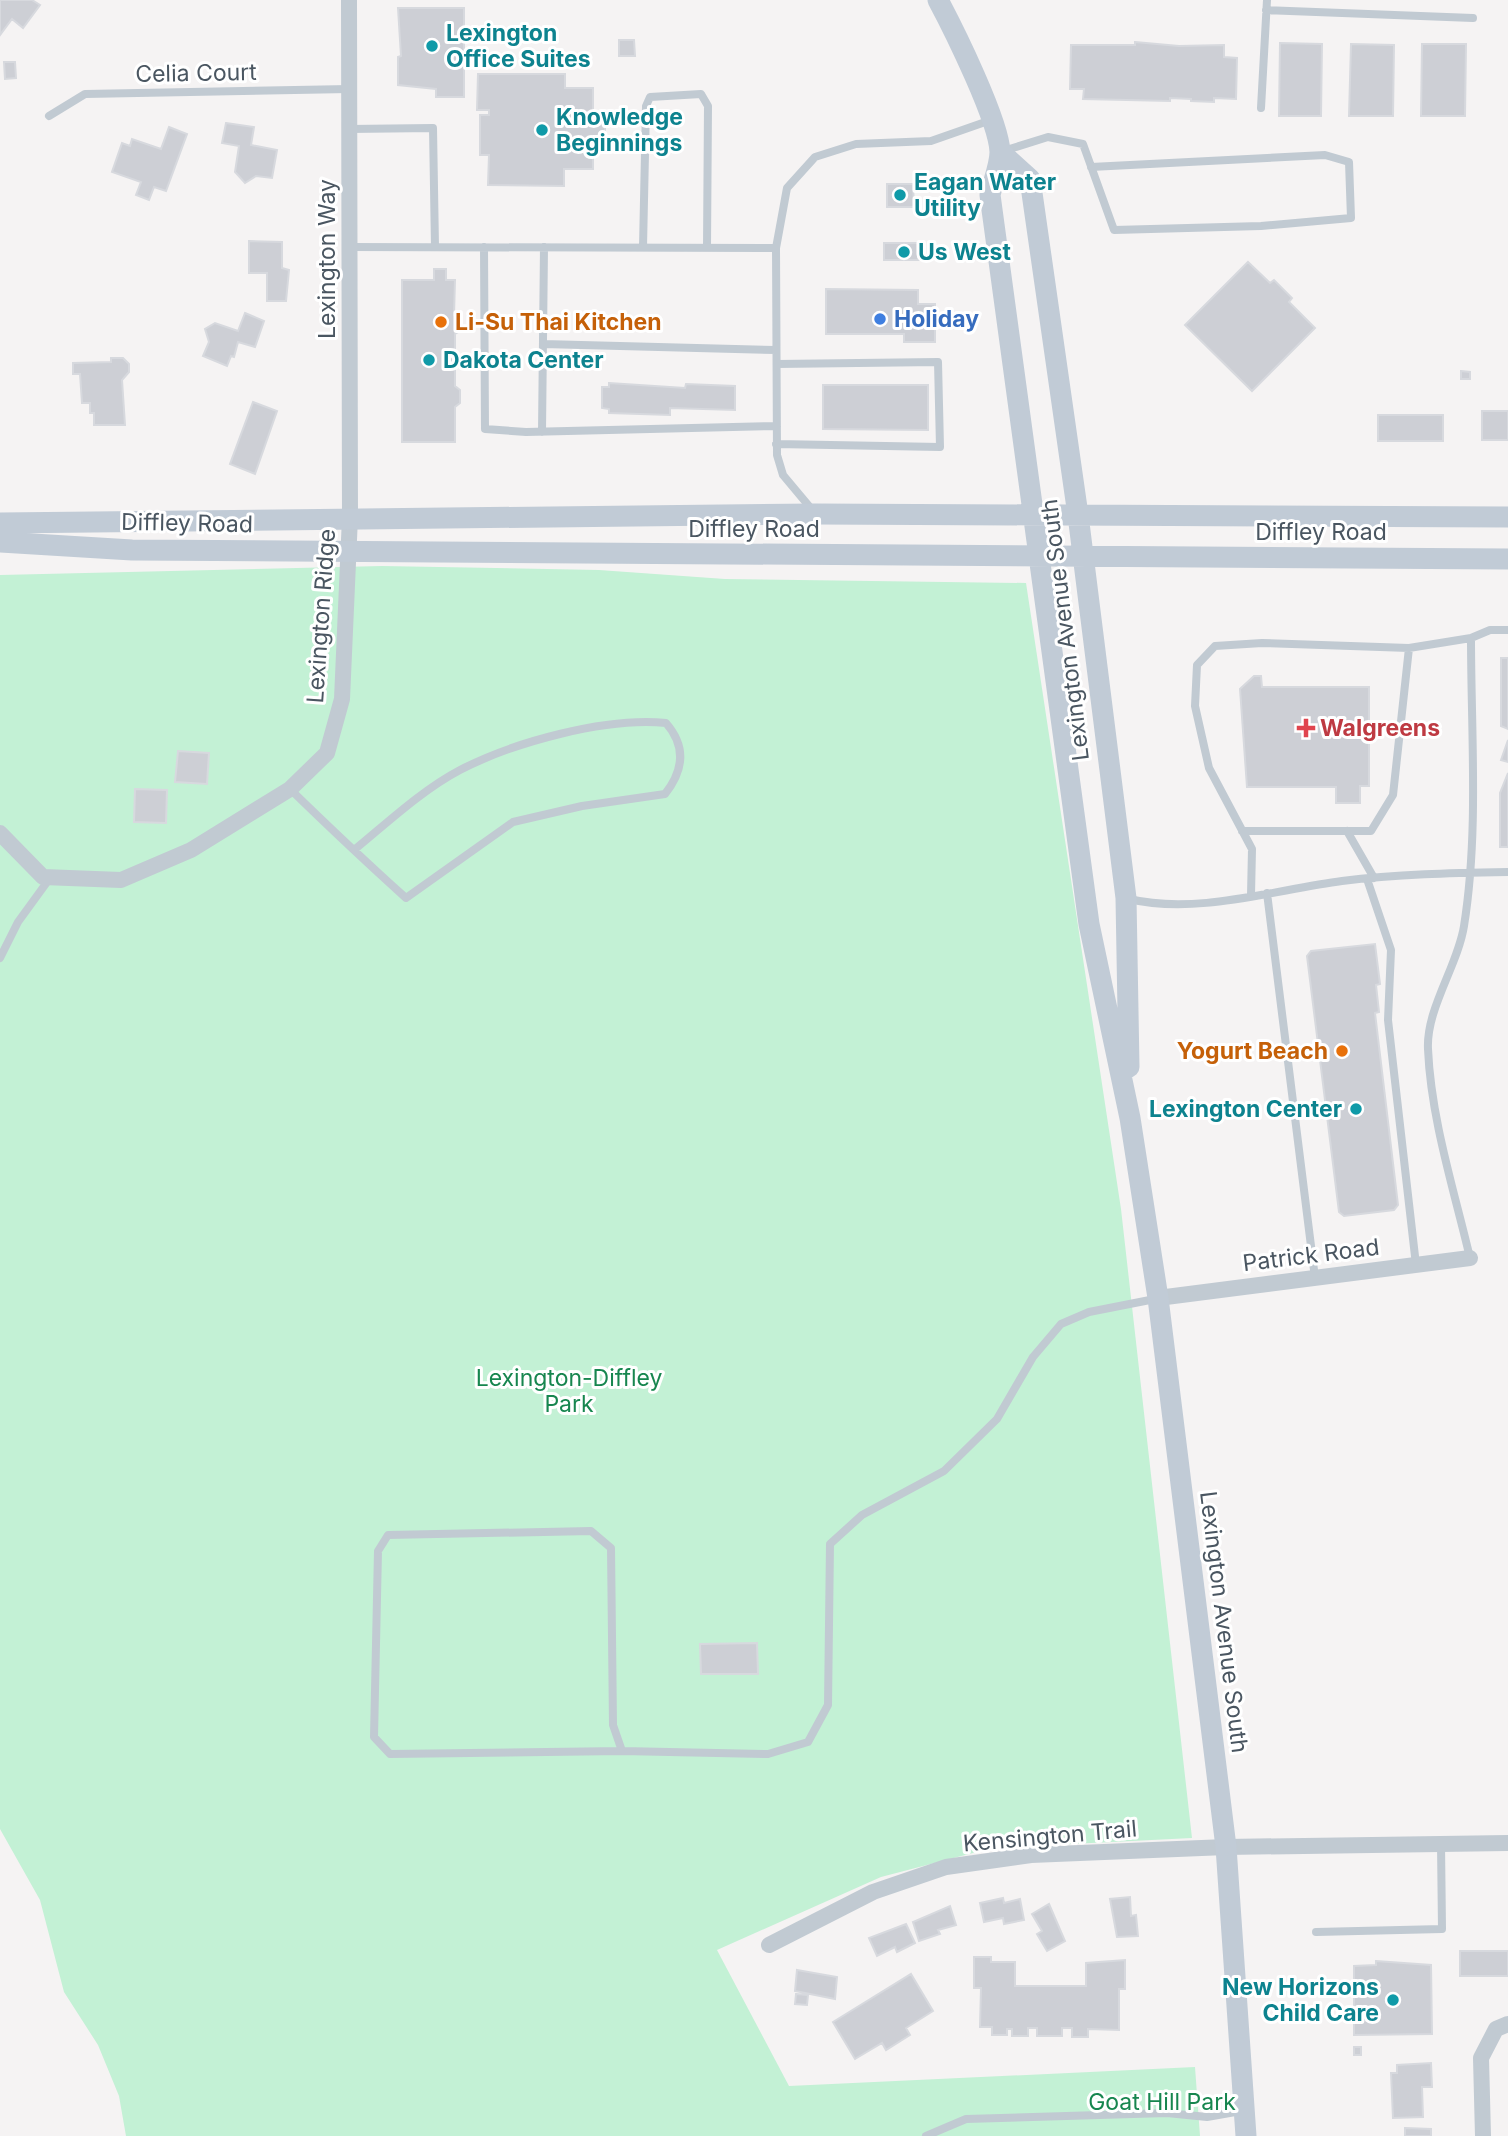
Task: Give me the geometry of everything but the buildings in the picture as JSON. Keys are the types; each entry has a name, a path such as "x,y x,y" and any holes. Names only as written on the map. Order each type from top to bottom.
{"street":[{"name":"Lexington Way","path":"349,0 350,517"},
{"name":"Lexington Avenue South","path":"938,0 955,32 991,120 1000,152 990,195 1089,924 1130,1118 1158,1298 1226,1847 1246,2136"},
{"name":"Lexington Avenue South","path":"1000,152 1030,179 1083,558 1126,898 1130,1118"},
{"name":"Diffley Road","path":"0,523 350,517 815,514 1508,517"},
{"name":"Lexington Ridge","path":"51,878 121,880 191,850 290,789 327,753 342,699 350,517"},
{"name":"Diffley Road","path":"0,542 132,550 1508,559"},
{"path":"0,832 43,877 51,878"},
{"name":"Patrick Road","path":"1158,1298 1470,1258"},
{"name":"Kensington Trail","path":"769,1945 873,1892 946,1867 1031,1855 1226,1847 1508,1843"},
{"path":"1483,2136 1481,2058 1502,2026"}],"lane":[{"path":"1261,108 1267,0"},
{"path":"1266,10 1473,18"},
{"name":"Celia Court","path":"49,116 85,94 349,89"},
{"path":"643,247 646,106 650,97 701,94 708,106 707,247"},
{"path":"815,514 783,475 776,444 776,248 787,188 815,157 856,144 931,141 991,120"},
{"path":"349,129 433,128 435,247"},
{"path":"1000,152 1048,137 1083,144 1091,167 1114,230 1261,226 1352,218 1349,162 1325,155 1091,167"},
{"path":"349,247 776,248"},
{"path":"484,247 485,429 542,432 777,426"},
{"path":"542,432 544,247"},
{"path":"543,345 776,350"},
{"path":"776,444 940,447 937,362 777,363"},
{"path":"1251,895 1252,849 1209,768 1195,706 1197,665 1206,655 1215,646 1262,643 1409,648 1471,638 1490,630 1508,629"},
{"path":"1470,1258 1437,1115 1427,1046 1437,1007 1464,929 1471,872 1471,638"},
{"path":"1242,831 1371,831 1393,794 1409,648"},
{"path":"290,789 354,850 406,898 513,822 582,806 665,794 675,781 680,762 677,736 666,723 640,720 583,728 501,753 460,770 354,850"},
{"path":"1347,831 1370,878 1391,950 1388,1020 1416,1265"},
{"path":"1126,898 1151,904 1251,895 1370,878 1508,872"},
{"path":"0,958 18,922 51,878"},
{"path":"1267,893 1315,1278"},
{"path":"622,1751 613,1725 611,1548 591,1531 388,1535 377,1551 374,1737 390,1754 622,1751 768,1754 808,1742 828,1705 831,1544 863,1514 944,1471 997,1419 1033,1357 1061,1324 1089,1312 1158,1298"},
{"path":"1316,1932 1442,1929 1441,1844"},
{"path":"926,2136 966,2119 1167,2113 1207,2117 1244,2110"}],"green space":[{"name":"Lexington-Diffley Park","path":"382,566 599,570 725,579 1026,583 1121,1209 1192,1838 992,1848 881,1877 717,1950 789,2086 1195,2067 1200,2136 126,2136 119,2096 98,2045 64,1992 40,1900 0,1829 0,575"}],"place":[{"name":"Lexington Office Suites","path":"432,46"},
{"name":"Knowledge Beginnings","path":"542,130"},
{"name":"Eagan Water Utility","path":"900,195"},
{"name":"Us West","path":"904,252"},
{"name":"Holiday","path":"880,319"},
{"name":"Li-Su Thai Kitchen","path":"441,322"},
{"name":"Dakota Center","path":"429,360"},
{"name":"Walgreens","path":"1306,728"},
{"name":"Yogurt Beach","path":"1342,1051"},
{"name":"Lexington Center","path":"1356,1109"},
{"name":"New Horizons Child Care","path":"1393,2000"}],"park label":[{"name":"Goat Hill Park","path":"1162,2102"}]}
